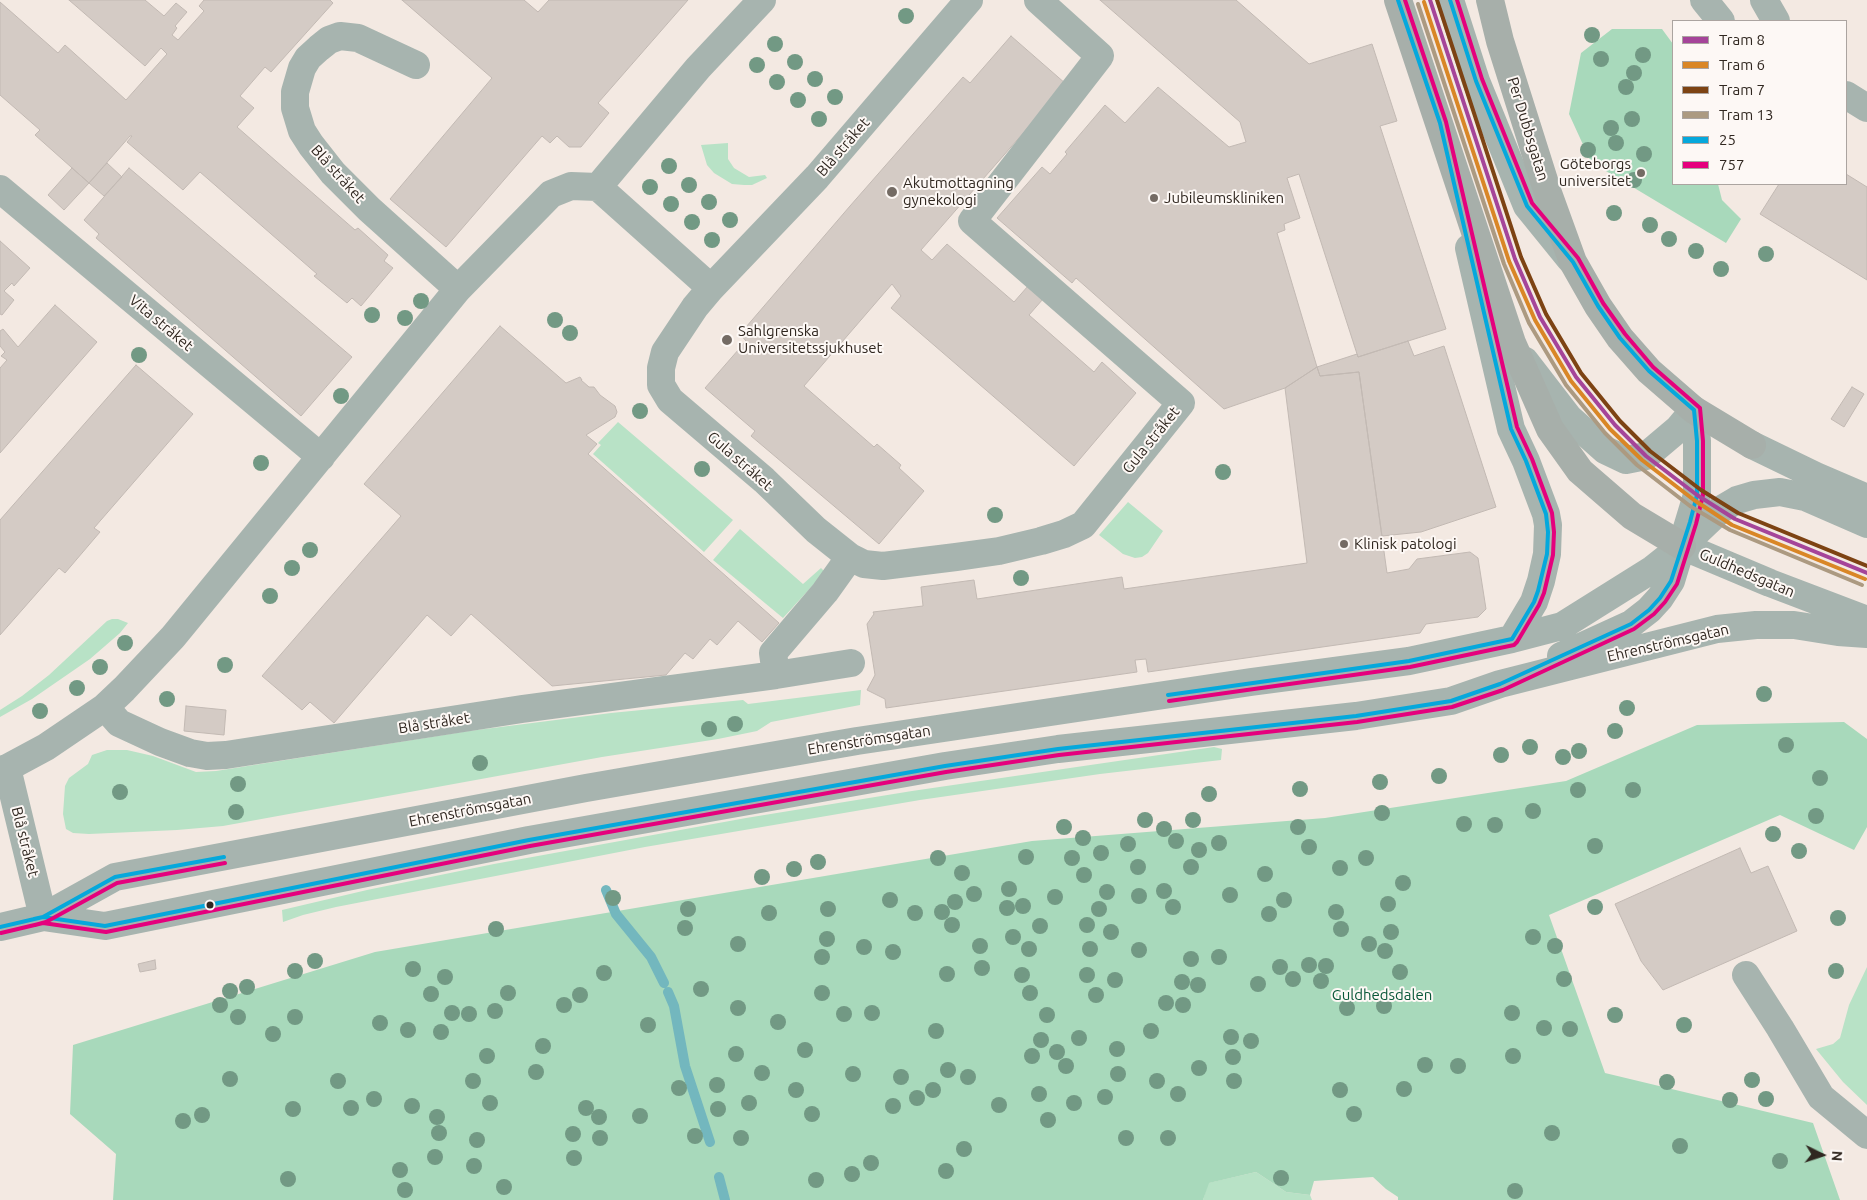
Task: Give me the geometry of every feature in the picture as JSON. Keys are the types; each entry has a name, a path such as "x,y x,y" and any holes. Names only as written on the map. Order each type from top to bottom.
{"main road":[{"path":"1398,0 1512,344 1550,428 1580,471 1632,516 1682,546"},
{"name":"Per Dubbsgatan","path":"1490,0 1500,41 1548,193 1573,262 1598,306 1620,338 1649,371 1694,410"},
{"path":"1694,410 1752,445"}],"street":[{"path":"711,288 598,187 698,68 762,0"},
{"name":"Blå stråket","path":"670,400 661,385 661,368 665,352 695,307 817,177 968,0"},
{"name":"Gula stråket","path":"670,400 764,480 816,530 850,557 864,564 882,566 998,551 1064,534 1083,525 1181,403 972,221 1100,56 1038,0"},
{"path":"1450,0 1476,81 1527,206 1573,262"},
{"path":"1704,0 1720,20"},
{"path":"1764,0 1775,20"},
{"name":"Blå stråket","path":"416,65 358,38 340,36 329,40 308,58 302,68 295,92 295,108 302,131 333,173 369,209 458,289"},
{"path":"1847,96 1867,108"},
{"path":"1440,123 1511,429 1546,514 1548,532 1547,554 1541,581 1534,602 1512,639"},
{"name":"Blå stråket","path":"43,917 4,769 46,747 104,707 173,637 458,289 551,194 571,186 598,187"},
{"name":"Vita stråket","path":"0,189 321,457"},
{"path":"1512,344 1569,418 1605,450 1626,460 1646,456 1678,429 1694,410"},
{"name":"Ehrenströmsgatan","path":"1500,684 1631,624 1650,610 1660,598 1671,581 1697,495 1697,441 1694,410"},
{"path":"1752,445 1867,498"},
{"name":"Guldhedsgatan","path":"1867,524 1805,497 1780,492 1754,495 1737,500 1720,510 1682,546 1770,583 1867,620"},
{"name":"Ehrenströmsgatan","path":"0,927 43,917 115,877 557,793 857,741 1251,682 1410,661 1512,639 1562,626 1653,569 1682,546"},
{"path":"850,557 825,592 773,653 776,675 851,663"},
{"name":"Ehrenströmsgatan","path":"43,917 104,926 520,842 945,766 1058,749 1356,716 1451,701 1500,684 1717,629 1756,625 1794,625 1838,632 1867,634"},
{"name":"Blå stråket","path":"104,707 119,723 190,754 207,756 226,755 513,711 776,675"},
{"path":"1746,975 1821,1097 1867,1135"}],"green space":[{"path":"1612,29 1662,29 1672,43 1672,185 1718,185 1722,200 1741,219 1726,243 1591,162 1569,114 1581,53"},
{"path":"728,143 728,159 734,168 749,177 765,175 767,178 752,185 732,184 714,173 707,165 701,145"},
{"path":"618,422 733,520 704,552 593,454 601,445 598,443"},
{"path":"1128,502 1163,531 1148,553 1142,557 1135,558 1123,554 1099,535"},
{"path":"740,529 803,584 821,568 825,572 783,618 713,560"},
{"path":"112,619 128,623 120,633 90,659 32,699 0,717 0,710 49,675 107,621"},
{"path":"861,690 860,705 771,722 757,731 602,757 223,826 177,830 73,833 66,829 63,814 65,786 69,778 88,764 92,755 107,750 127,750 153,756 196,772 216,771 469,731 611,713 743,700 748,704"},
{"name":"Guldhedsdalen","path":"1844,722 1867,739 1867,827 1854,850 1780,815 1549,915 1605,1073 1813,1123 1840,1200 1398,1200 1398,1197 1373,1177 1314,1181 1310,1195 1286,1192 1256,1172 1209,1183 1203,1200 113,1200 116,1154 70,1114 73,1045 375,952 1032,841 1325,818 1566,781 1697,725"},
{"path":"1214,747 1222,749 1221,760 1100,774 920,800 645,847 336,907 283,922 282,910 367,890 494,864 746,818 912,791"},
{"path":"1867,967 1867,1105 1843,1082 1816,1049 1833,1044 1840,1038 1849,1005"},
{"path":"1256,1172 1286,1192 1310,1195 1312,1200 1203,1200 1208,1183"}],"building":[{"path":"69,0 145,0 164,16 176,3 187,12 175,26 177,28 172,35 178,40 204,11 199,6 204,0 330,0 333,3 271,72 265,67 240,96 254,108 237,127 355,230 358,228 388,255 384,261 393,268 361,306 352,298 347,303 314,276 317,274 200,172 183,190 127,142 132,136 89,183 35,135 40,130 0,95 0,2 58,53 65,45 126,100 167,54 161,48 145,66"},
{"path":"402,0 524,0 538,12 549,0 688,0 598,103 609,113 581,147 569,147 557,136 550,143 542,136 446,247 390,199 492,78"},
{"name":"Jubileumskliniken","path":"1100,0 1236,0 1309,64 1372,44 1397,121 1380,126 1446,329 1358,357 1299,174 1287,178 1300,218 1284,224 1285,230 1277,233 1317,367 1285,388 1224,409 1076,278 1072,283 997,218 1042,167 1050,174 1067,154 1065,152 1105,105 1125,123 1158,87 1229,147 1246,142 1240,122"},
{"path":"1011,36 1066,84 921,250 932,260 947,244 1014,302 1028,286 1043,299 1029,315 1094,372 1102,362 1136,393 1074,466 891,308 901,296 892,284 804,386 874,447 877,444 901,465 899,468 924,491 879,544 751,436 755,431 705,388 746,341 740,334 850,206 963,77 970,83"},
{"path":"107,163 122,177 104,196 89,183"},
{"path":"72,168 89,183 64,210 48,195"},
{"path":"129,168 352,357 301,416 96,238 99,234 84,220"},
{"path":"1847,175 1867,187 1867,280 1760,214 1778,185 1847,185"},
{"path":"0,241 30,268 14,286 12,283 4,291 14,300 2,315 0,314"},
{"path":"55,305 97,342 0,453 0,368 7,360 1,356 5,352 0,346 0,331 3,329 18,347"},
{"path":"500,326 566,383 580,377 589,387 594,387 600,395 615,406 617,412 615,417 586,435 597,444 588,454 779,623 762,642 738,621 717,645 710,639 693,659 685,653 666,675 552,686 471,614 451,636 427,615 334,723 310,702 302,710 262,676 401,516 364,484"},
{"path":"1408,341 1414,356 1444,346 1496,507 1421,532 1382,536 1359,372 1320,376 1317,367 1357,354 1358,357"},
{"path":"136,365 193,414 94,528 100,532 65,573 59,568 0,635 0,520"},
{"name":"Klinisk patologi","path":"1317,367 1320,376 1359,372 1387,573 1409,569 1417,559 1470,552 1478,558 1486,609 1478,617 1426,624 1420,633 1148,672 1146,659 1135,660 1137,672 886,708 885,699 867,690 875,675 867,624 874,614 873,612 923,606 921,587 974,580 977,599 1122,577 1124,589 1307,563 1285,388"},
{"path":"1852,387 1864,394 1844,427 1831,419"},
{"path":"186,706 226,710 224,735 184,731"},
{"path":"1740,848 1751,873 1768,866 1797,931 1663,990 1641,961 1615,904"},
{"path":"155,960 156,969 140,972 138,964"}],"waterway":[{"path":"606,890 616,914 651,957 664,983"},
{"path":"668,992 674,1006 685,1066 710,1142"},
{"path":"719,1177 725,1200"}],"tram line":[{"name":"8","path":"1430,0 1515,259 1540,317 1576,377 1615,425 1646,456 1697,495 1735,519 1867,573"},
{"name":"7","path":"1437,0 1521,257 1546,314 1581,373 1620,421 1650,451 1701,490 1738,513 1867,566"},
{"name":"6","path":"1424,2 1509,261 1535,320 1571,381 1610,429 1642,460 1694,500 1732,525 1865,579"},
{"name":"13","path":"1418,4 1504,264 1529,323 1566,385 1605,433 1637,465 1690,506 1730,530 1862,585"}],"transit line":[{"name":"25","path":"1168,695 1409,661 1512,639 1534,602 1538,591 1547,554 1548,532 1546,514 1526,461 1511,429 1440,123 1398,0"},
{"name":"757","path":"1169,701 1410,667 1514,645 1539,605 1544,593 1553,555 1554,532 1552,513 1532,459 1517,427 1446,122 1405,0"},
{"name":"25","path":"0,927 43,917 105,926 529,840 945,766 1058,749 1356,716 1451,701 1500,684 1631,624 1649,610 1660,598 1671,581 1690,522 1697,495 1697,441 1694,410 1649,371 1620,338 1598,306 1573,262 1527,206 1476,81 1450,0"},
{"name":"757","path":"1,933 43,923 106,932 530,846 946,772 1059,755 1357,722 1452,707 1503,690 1634,629 1654,614 1677,584 1696,524 1703,495 1703,441 1700,408 1653,367 1625,334 1603,303 1578,258 1532,203 1482,79 1457,0"},
{"name":"25","path":"34,919 43,917 115,877 224,857"},
{"name":"757","path":"35,925 46,922 117,883 225,863"}],"place":[{"name":"Göteborgs universitet","path":"1641,173"},
{"name":"Akutmottagning gynekologi","path":"892,192"},
{"name":"Jubileumskliniken","path":"1154,198"},
{"name":"Sahlgrenska Universitetssjukhuset","path":"727,340"},
{"name":"Klinisk patologi","path":"1344,544"}]}
